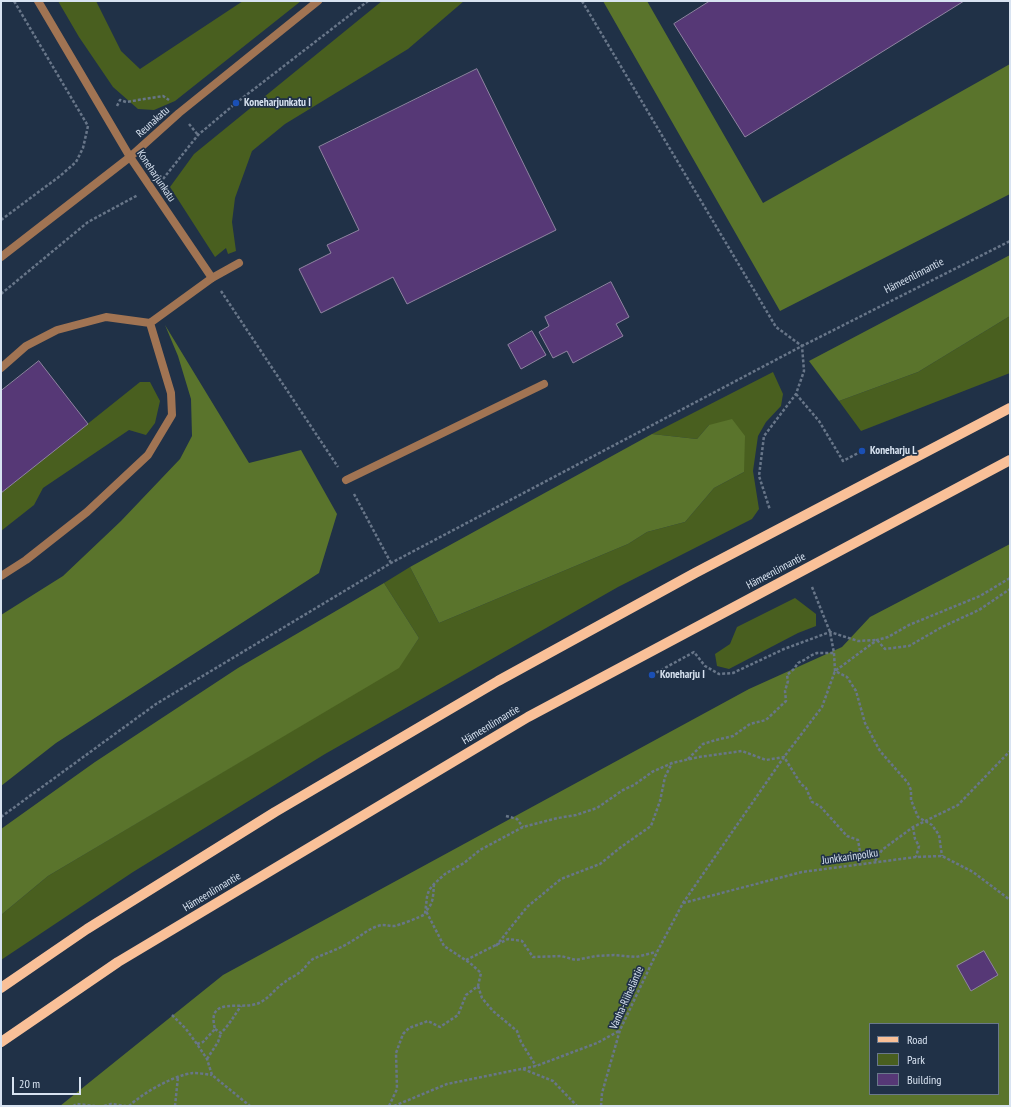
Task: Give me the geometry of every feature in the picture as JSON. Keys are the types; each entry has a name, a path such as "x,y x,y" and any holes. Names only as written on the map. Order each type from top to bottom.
{"main road":[{"path":"1,988 87,929 275,812 498,681 695,573 1010,408"},
{"name":"Hämeenlinnantie","path":"1,1042 118,962 528,717 1010,460"}],"street":[{"name":"Koneharjunkatu","path":"38,1 130,157 212,278"},
{"name":"Reunakatu","path":"1,257 130,157 180,113 318,1"},
{"path":"1,368 26,346 57,330 106,317 150,323 212,278 239,263"},
{"path":"1,576 26,560 87,512 148,454 172,415 171,393 150,323"},
{"path":"346,480 544,384"}],"path":[{"path":"1,220 60,176 76,162 83,148 88,126 14,1"},
{"path":"1,294 88,222 150,188 165,178 198,136 236,103 368,1"},
{"path":"582,1 776,327 802,346 804,371 796,394 764,436 759,476 770,510"},
{"path":"88,126 96,123 116,108 120,100 126,102 163,96 168,98 198,136"},
{"name":"Hämeenlinnantie","path":"1,817 156,704 391,563 802,346 1010,241"},
{"path":"212,278 346,480 391,563"},
{"path":"796,394 818,421 843,461 862,451"},
{"path":"652,675 694,652 705,666 719,674 733,673 784,648 830,632 858,641 877,640 888,637 909,625 980,596 1010,578"},
{"path":"812,587 830,632 834,653 835,671"},
{"path":"877,640 885,649 909,646 942,627 979,610 1010,589"},
{"path":"835,671 877,640"},
{"path":"688,759 703,744 733,736 750,724 766,720 786,701 785,691 788,681 787,675 798,662 817,653 834,653"},
{"path":"835,671 847,677 856,691 865,723 880,751 908,783 911,790 911,800 918,817 932,825 939,835 942,856"},
{"name":"Vanha-Riiheläntie","path":"602,1106 602,1093 620,1030 657,952 683,903 784,756 822,707 835,671"},
{"path":"536,1066 521,1042 517,1031 493,1011 482,998 478,986 481,973 466,960 444,946 426,911 429,890 434,884 445,874 464,863 480,850 523,827 576,815 598,808 623,790 634,785 652,772 672,762 742,751 766,760 784,756 801,784 806,788 812,802 820,806 847,836 858,840 862,863"},
{"path":"875,861 882,850 913,827 958,805 1010,751"},
{"path":"496,946 527,907 561,879 600,864 651,826 660,801 665,777 672,762"},
{"path":"506,816 517,819 523,827"},
{"path":"913,827 915,839 919,846 916,857"},
{"name":"Junkkarinpolku","path":"683,903 802,872 875,861 942,856 973,872 1010,900"},
{"path":"221,1034 214,1029 212,1020 214,1013 221,1007 234,1004 241,1006 258,1003 272,994 284,982 301,972 311,960 352,941 379,925 394,926 420,918 431,906 433,901 434,884"},
{"path":"466,960 508,939 522,941 533,957 561,956 576,960 596,956 614,955 636,957 657,952"},
{"path":"389,1106 397,1089 396,1053 403,1034 409,1028 428,1021 440,1028 458,1015 466,995 478,986"},
{"path":"207,1060 221,1034 230,1024 241,1006"},
{"path":"172,1015 186,1029 197,1044 207,1060 212,1075 249,1106"},
{"path":"197,1044 204,1042 214,1029"},
{"path":"394,1106 447,1084 536,1066 597,1043 620,1030"},
{"path":"523,1069 553,1081 577,1106"},
{"path":"129,1106 137,1099 178,1076 195,1073 212,1075"},
{"path":"175,1106 178,1076"},
{"path":"73,1106 77,1104 95,1106"},
{"path":"104,1106 111,1104 126,1106"}],"green space":[{"path":"58,1 96,1 121,51 140,69 243,1 301,1 175,101 154,110 138,109 113,87 79,37"},
{"path":"382,1 464,1 408,49 285,124 252,151 235,198 232,222 236,251 228,254 226,248 215,257 170,187 194,154"},
{"path":"603,1 647,1 763,203 1010,64 1010,194 780,311"},
{"path":"1010,255 1010,316 918,372 839,401 809,361"},
{"path":"1010,316 1010,373 861,431 839,401 918,372"},
{"path":"165,325 249,463 301,450 337,514 319,573 56,743 1,786 1,615 63,576 121,521 180,459 192,436 191,399 178,356"},
{"path":"773,372 783,394 781,406 766,422 758,436 753,471 759,509 752,519 618,587 325,754 133,872 1,960 1,915 48,876 399,667 419,638 384,583 410,567 439,623 628,544 647,532 685,522 714,488 744,472 709,425 697,439 652,434"},
{"path":"140,382 150,382 160,401 155,423 146,435 129,430 43,488 34,505 1,531 1,493"},
{"path":"732,419 745,436 744,472 714,488 685,522 647,532 628,544 439,623 410,567 652,434 697,439 709,425"},
{"path":"1010,544 1010,1106 60,1106 223,975 749,689 842,647 870,617"},
{"path":"384,583 419,638 399,668 48,876 1,915 1,829 95,762 238,668"},
{"path":"795,598 816,614 816,626 798,633 729,669 717,666 715,654 730,644 737,627"}],"building":[{"path":"710,1 964,1 745,137 674,24"},
{"path":"477,69 556,230 407,304 393,277 321,313 299,269 331,253 327,245 359,230 319,147"},
{"path":"611,282 629,317 616,324 623,336 573,363 567,351 553,358 539,332 549,326 545,317"},
{"path":"532,331 546,355 521,369 508,345"},
{"path":"39,361 88,424 1,493 1,391"},
{"path":"984,951 998,975 971,991 957,966"}],"place":[{"name":"Koneharjunkatu I","path":"236,103"},
{"name":"Koneharju L","path":"862,451"},
{"name":"Koneharju I","path":"652,675"}]}
